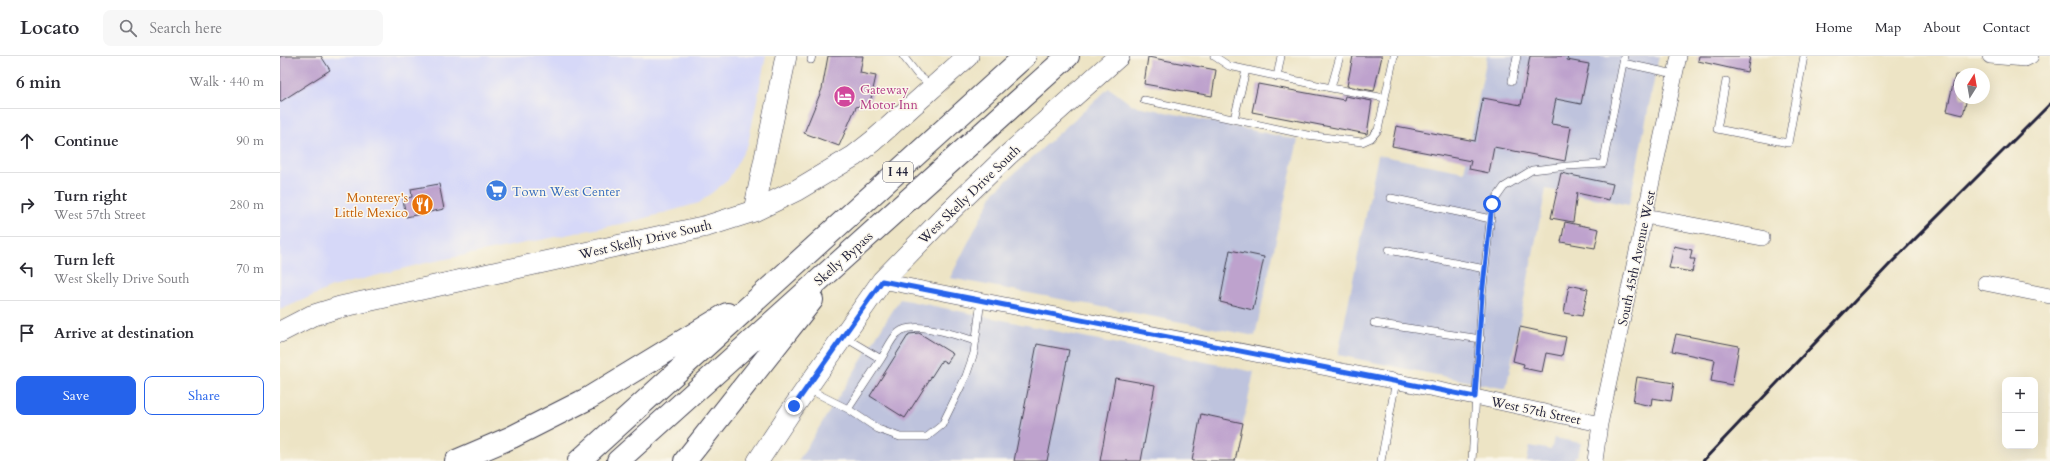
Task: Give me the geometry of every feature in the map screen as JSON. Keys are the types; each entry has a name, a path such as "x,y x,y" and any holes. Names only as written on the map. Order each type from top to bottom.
{"highway":[{"name":"Skelly Bypass","path":"579,461 1025,56"},
{"name":"Skelly Bypass","path":"618,461 1068,56"},
{"path":"685,461 850,252"},
{"path":"456,461 512,437 589,398 771,287"}],"street":[{"path":"754,211 786,56"},
{"name":"West Skelly Drive South","path":"280,332 311,316 340,307 706,226 754,211 797,190 854,156 874,142 968,56"},
{"name":"West Skelly Drive South","path":"758,461 806,388 882,281 1003,161 1119,56"},
{"name":"South 45th Avenue West","path":"1595,461 1600,424 1679,56"},
{"path":"1990,56 2028,57"},
{"path":"1645,216 1762,238"},
{"name":"West 57th Street","path":"882,281 1396,381 1600,424"},
{"path":"1985,283 2050,296"}],"lane":[{"path":"903,56 917,74 933,87"},
{"path":"1214,56 1229,66 1385,98"},
{"path":"1277,77 1281,56"},
{"path":"1331,88 1340,56"},
{"path":"1144,100 1307,135 1362,142 1371,138 1378,130 1394,56"},
{"path":"1512,81 1517,56"},
{"path":"1726,81 1717,129 1788,143 1804,56"},
{"path":"1472,461 1474,446 1475,397 1485,269 1492,204 1504,187 1532,170 1603,164 1623,60 1675,74"},
{"path":"1234,119 1246,70"},
{"path":"1391,198 1491,218"},
{"path":"1389,250 1485,269"},
{"path":"806,388 848,409 878,429 900,437 926,437 942,425 966,376 974,353 981,300"},
{"path":"1374,323 1480,339"},
{"path":"848,409 897,333 906,329 921,327 976,341"},
{"path":"842,336 870,354 881,359"},
{"path":"1381,461 1396,381"}],"shaded area":[{"name":"Town West Center","path":"280,56 766,56 748,144 728,180 699,203 635,221 421,264 332,287 280,310"},
{"path":"1487,56 1659,56 1629,205 1546,189 1506,389 1338,355 1378,155 1464,172"},
{"path":"1109,88 1132,105 1298,140 1255,336 950,278 994,192"},
{"path":"900,299 1254,372 1235,461 798,461"},
{"path":"1554,438 1581,443 1578,456 1575,456 1574,461 1527,461 1530,446 1551,450"}],"building":[{"path":"280,56 321,56 330,70 280,102"},
{"name":"Gateway Motor Inn","path":"828,56 863,56 860,73 876,76 870,103 856,107 839,146 804,133 822,89"},
{"path":"1353,56 1382,56 1374,91 1347,86"},
{"path":"1530,56 1568,56 1567,60 1589,64 1581,104 1556,99 1551,124 1571,127 1565,161 1494,147 1489,173 1469,169 1471,161 1392,146 1396,126 1475,141 1483,98 1521,105"},
{"path":"1699,56 1750,56 1747,72 1698,61"},
{"path":"1148,57 1216,70 1212,96 1144,84"},
{"path":"1954,80 1954,104 1966,104 1963,115 1947,111"},
{"path":"1258,84 1344,100 1345,96 1372,101 1367,134 1252,112"},
{"path":"1561,173 1613,184 1609,200 1577,193 1573,222 1551,218"},
{"name":"Monterey's Little Mexico","path":"439,184 444,209 406,217 403,199 412,197 411,189"},
{"path":"1565,222 1599,229 1595,248 1561,242"},
{"path":"1674,246 1692,250 1690,259 1695,259 1692,272 1669,268"},
{"path":"1230,250 1264,257 1253,310 1220,302"},
{"path":"1569,285 1588,289 1582,316 1564,313"},
{"path":"1520,327 1566,337 1562,356 1546,353 1542,372 1523,368 1524,364 1513,361"},
{"path":"919,333 953,354 947,363 942,360 905,418 870,396 909,334"},
{"path":"1676,334 1739,346 1732,385 1711,381 1715,360 1672,351"},
{"path":"1037,344 1069,350 1047,461 1014,461"},
{"path":"1637,377 1674,383 1671,401 1652,398 1651,406 1633,402"},
{"path":"1115,378 1155,385 1141,461 1100,461"},
{"path":"1201,414 1243,423 1235,461 1192,461"}],"railway":[{"path":"1703,461 1890,264 2050,104"}],"place":[{"name":"Gateway Motor Inn","path":"845,96"},
{"name":"Town West Center","path":"497,191"},
{"name":"Monterey's Little Mexico","path":"423,204"}],"route":[{"path":"794,406 882,281 1475,397 1482,295 1492,204"}]}
